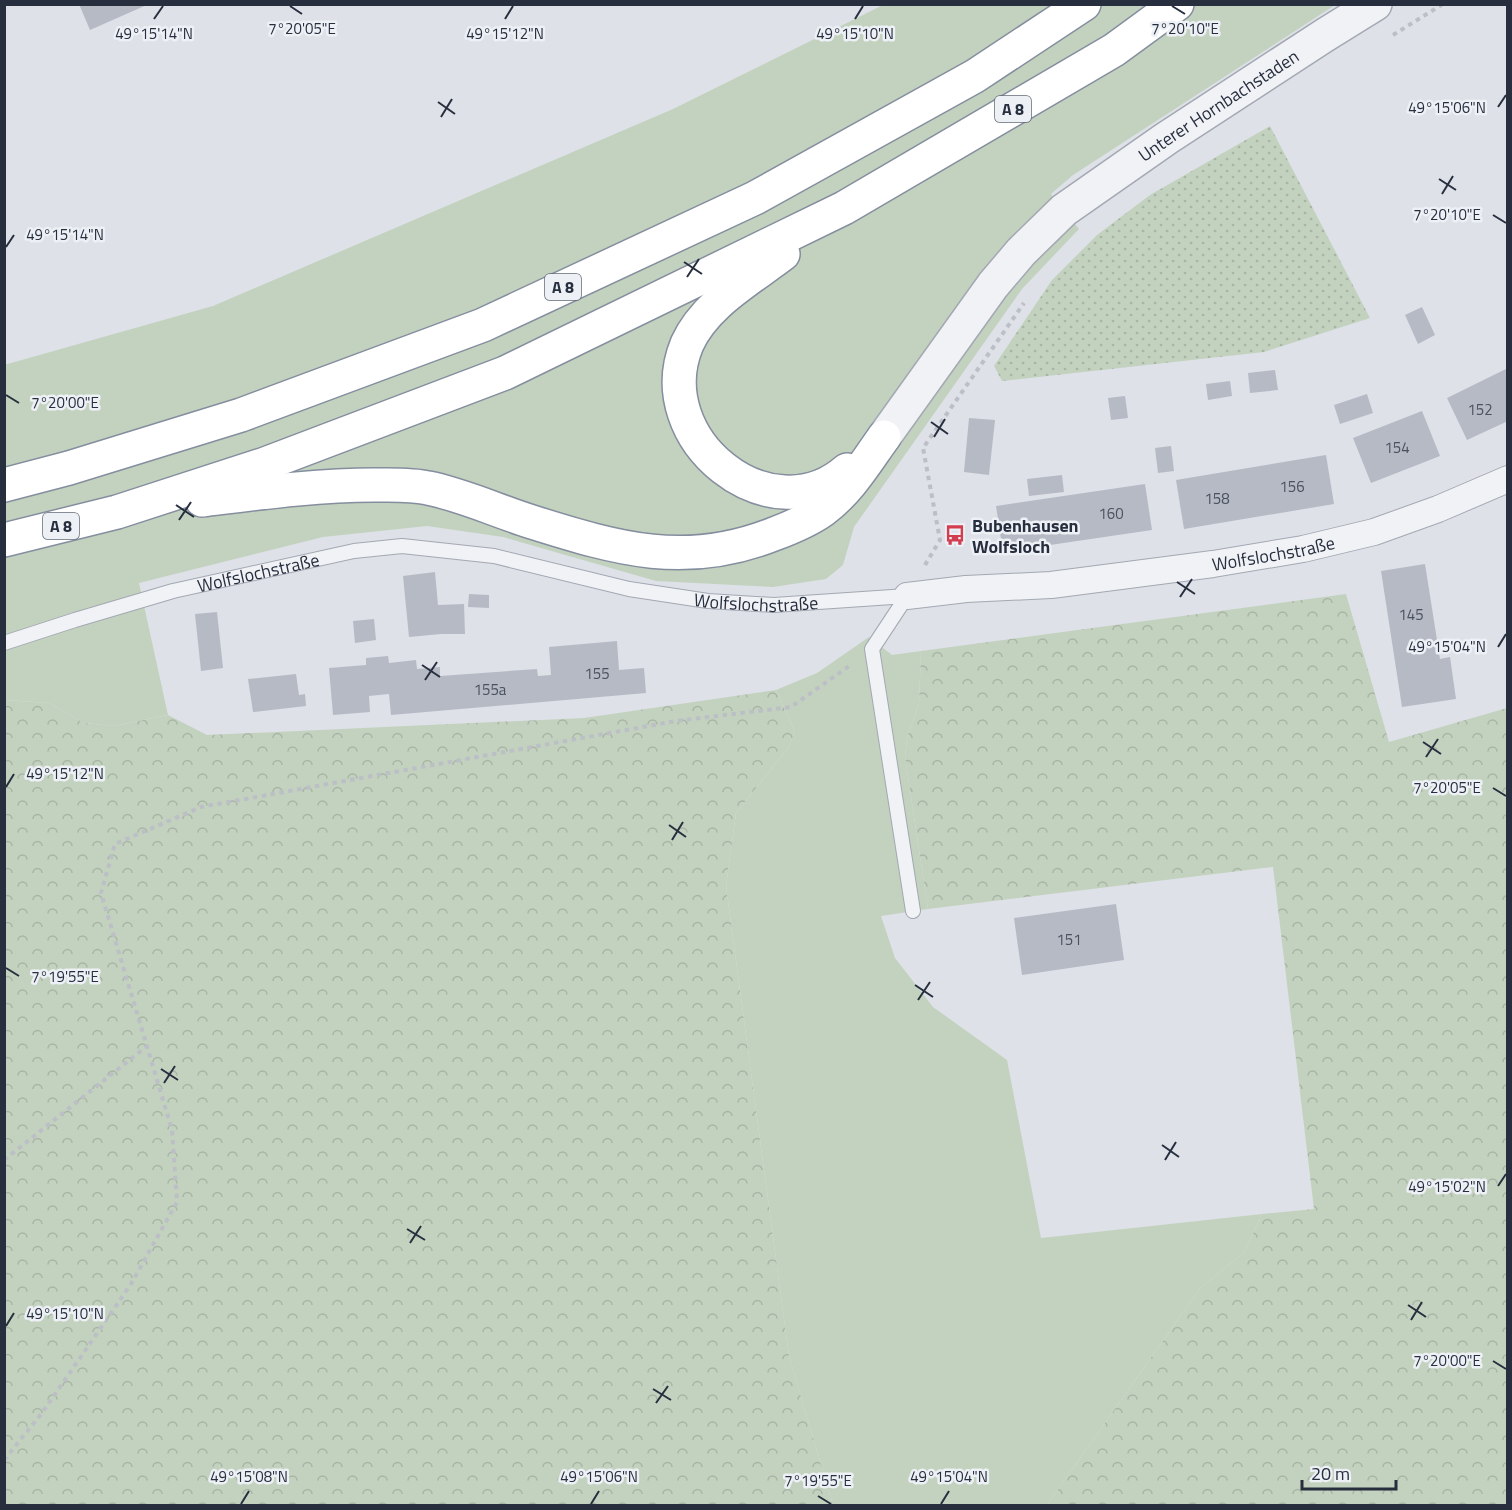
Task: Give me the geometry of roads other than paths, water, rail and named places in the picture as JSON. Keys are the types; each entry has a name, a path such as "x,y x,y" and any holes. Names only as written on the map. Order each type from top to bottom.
{"highway":[{"name":"A 8","path":"4,485 69,468 241,415 483,325 755,198 975,76 1084,4"},
{"name":"A 8","path":"4,540 117,512 265,464 505,373 844,208 1114,50 1177,4"},
{"path":"844,208 712,309 698,326 688,344 681,366 678,388 682,410 691,432 715,462 753,485 778,492 807,492 834,482 884,437"},
{"path":"117,512 344,485 427,488 578,536 622,547 680,554 752,543 787,529 823,510 848,486 884,437"}],"street":[{"name":"Unterer Hornbachstaden","path":"884,437 993,285 1021,252 1064,210 1167,138 1325,34 1375,4"},
{"name":"Wolfslochstraße","path":"907,596 966,589 1051,585 1213,564 1303,549 1374,532 1508,479"}],"lane":[{"name":"Wolfslochstraße","path":"4,643 173,591 354,551 402,546 494,556 629,589 708,601 774,605 907,596"},
{"path":"907,596 872,649 913,911"}],"place":[{"name":"Bubenhausen Wolfsloch","path":"955,535"}]}
